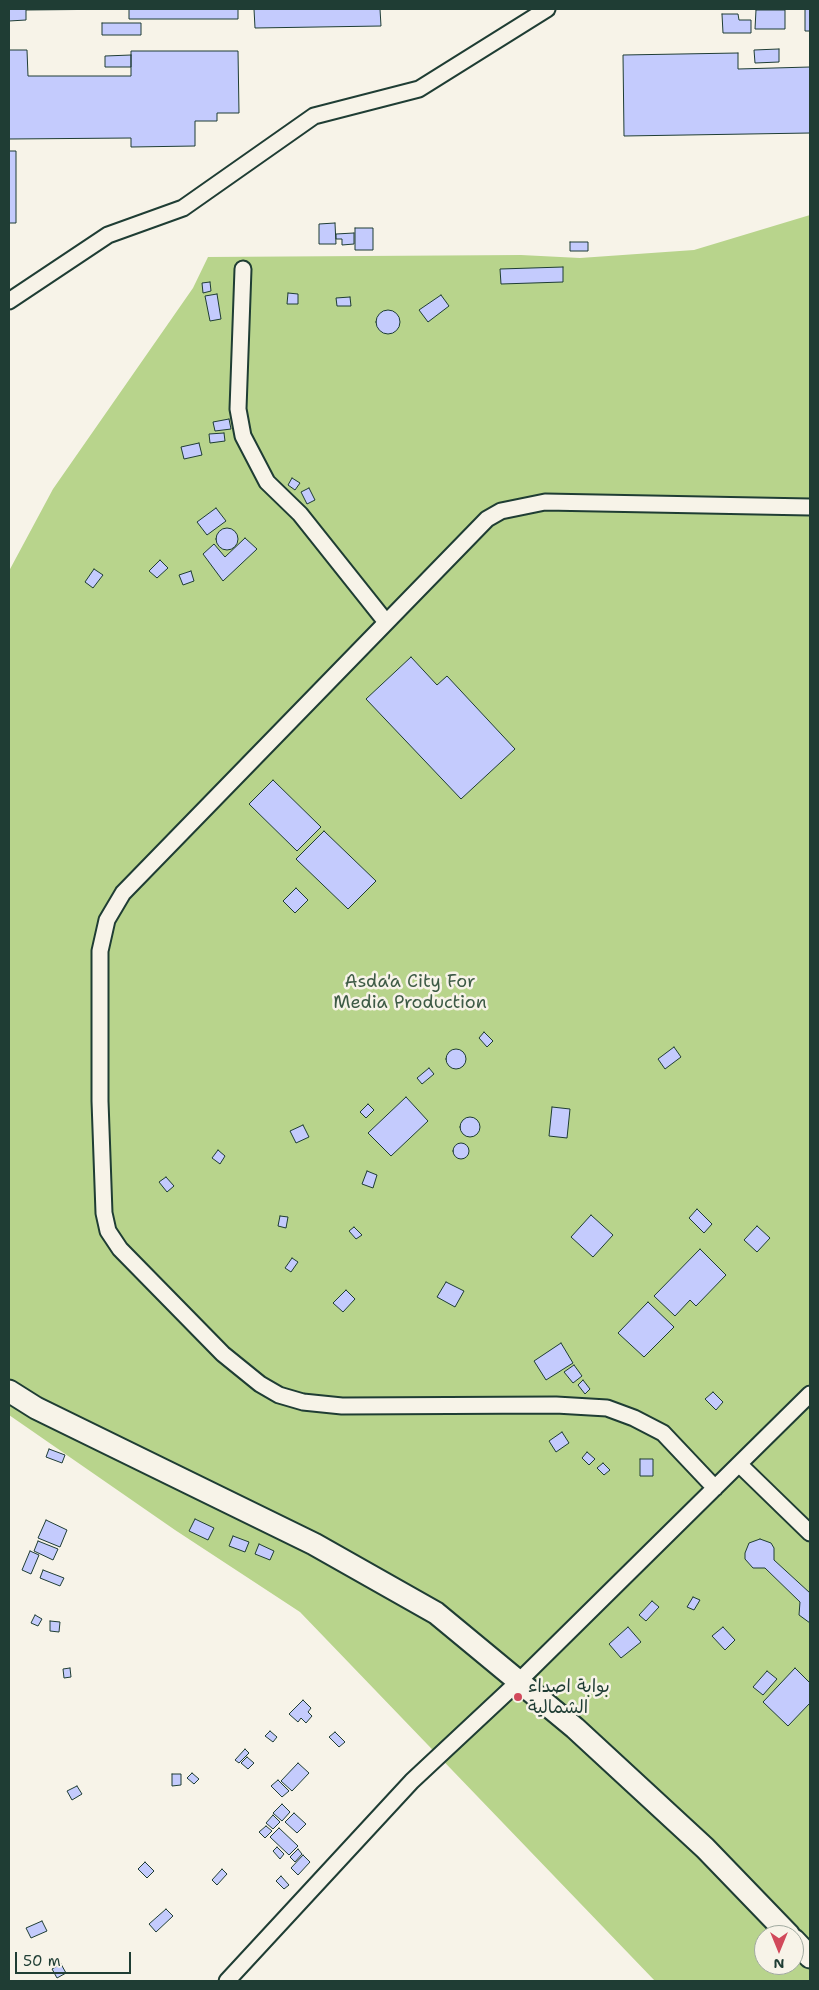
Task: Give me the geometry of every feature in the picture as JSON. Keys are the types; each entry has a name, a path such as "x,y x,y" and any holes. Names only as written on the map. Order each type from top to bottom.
{"main road":[{"path":"9,1391 36,1408 314,1544 436,1613 575,1728 705,1848 780,1925"}],"street":[{"path":"9,301 108,235 183,208 314,116 419,89 547,9"},
{"path":"242,270 238,409 243,436 267,482 300,514 386,622"},
{"path":"715,1488 663,1434 634,1418 607,1408 556,1405 342,1406 303,1402 278,1395 260,1384 222,1354 120,1249 108,1231 104,1213 100,1101 100,951 110,913 123,893 487,519 501,511 545,502 810,507"},
{"path":"227,1981 412,1781 518,1682 810,1394"},
{"path":"740,1464 810,1533"}],"green space":[{"name":"Asda'a City For Media Production","path":"810,215 810,1981 655,1981 300,1612 175,1530 9,1415 9,571 53,489 193,288 208,257 521,255 580,258 694,250"}],"building":[{"path":"9,9 129,9 26,10 26,20 9,21"},
{"path":"129,9 238,9 238,19 129,19"},
{"path":"254,9 380,9 381,26 255,28"},
{"path":"805,9 810,9 810,31 805,31"},
{"path":"756,10 785,10 785,29 755,29"},
{"path":"722,14 738,14 739,20 751,20 751,33 723,33"},
{"path":"102,23 141,23 141,35 102,35"},
{"path":"779,49 779,62 755,63 754,50"},
{"path":"9,50 27,50 28,76 131,76 131,51 238,51 239,113 217,113 217,121 195,121 195,146 131,147 131,138 9,139"},
{"path":"738,53 738,69 810,67 810,133 624,136 623,55"},
{"path":"131,55 131,67 105,67 105,56"},
{"path":"9,151 16,151 16,223 9,223"},
{"path":"335,223 336,244 319,244 319,224"},
{"path":"355,228 373,228 373,250 355,250"},
{"path":"354,233 354,244 342,245 342,239 336,239 336,234"},
{"path":"570,242 588,242 588,251 570,251"},
{"path":"563,267 563,282 501,284 500,269"},
{"path":"210,282 211,291 203,293 202,283"},
{"path":"288,293 298,294 298,304 287,304"},
{"path":"217,294 221,319 210,321 205,296"},
{"path":"441,295 449,306 428,322 419,310"},
{"path":"350,297 351,306 337,306 336,298"},
{"path":"388,310 396,314 400,322 396,330 388,334 380,330 376,322 380,314"},
{"path":"229,419 231,429 215,431 213,422"},
{"path":"224,433 225,441 210,443 209,434"},
{"path":"199,443 202,455 184,459 181,447"},
{"path":"292,478 300,483 295,490 288,485"},
{"path":"309,488 315,500 307,504 301,492"},
{"path":"216,508 226,521 207,535 197,522"},
{"path":"227,528 237,535 238,539 231,549 227,550 217,543 216,539 223,529"},
{"path":"245,538 257,549 223,581 203,554 214,544 225,557"},
{"path":"160,560 168,568 157,578 149,571"},
{"path":"94,569 103,575 93,588 85,582"},
{"path":"191,571 194,581 183,585 179,575"},
{"path":"411,657 437,685 447,676 515,749 461,799 366,699"},
{"path":"273,780 321,827 297,851 249,804"},
{"path":"324,831 376,881 348,909 296,859"},
{"path":"296,888 308,900 295,913 283,901"},
{"path":"484,1032 493,1041 487,1047 479,1038"},
{"path":"674,1047 681,1057 665,1069 658,1059"},
{"path":"456,1049 463,1052 466,1059 463,1066 456,1069 449,1066 446,1059 449,1052"},
{"path":"429,1068 434,1074 422,1084 417,1078"},
{"path":"406,1097 428,1121 391,1156 368,1133"},
{"path":"368,1104 374,1110 366,1118 360,1112"},
{"path":"552,1107 570,1109 567,1138 549,1136"},
{"path":"470,1117 477,1120 480,1127 477,1134 470,1137 463,1134 460,1127 463,1120"},
{"path":"303,1125 309,1137 296,1143 290,1131"},
{"path":"458,1143 464,1143 469,1148 467,1157 458,1159 453,1154 453,1148"},
{"path":"218,1150 225,1156 220,1164 212,1158"},
{"path":"367,1171 377,1175 373,1188 362,1184"},
{"path":"166,1177 174,1186 167,1192 159,1182"},
{"path":"697,1209 712,1224 704,1233 689,1218"},
{"path":"591,1215 613,1235 593,1257 571,1237"},
{"path":"280,1216 288,1217 286,1228 278,1226"},
{"path":"757,1226 770,1238 757,1252 744,1240"},
{"path":"354,1227 362,1235 356,1239 349,1231"},
{"path":"700,1249 726,1275 696,1306 690,1300 675,1316 654,1296"},
{"path":"292,1258 298,1262 291,1272 285,1268"},
{"path":"446,1282 464,1291 455,1307 437,1297"},
{"path":"346,1290 355,1299 343,1312 333,1303"},
{"path":"648,1302 674,1327 644,1357 618,1333"},
{"path":"561,1343 573,1363 546,1380 534,1361"},
{"path":"574,1365 582,1376 573,1383 564,1372"},
{"path":"583,1380 590,1389 585,1394 578,1385"},
{"path":"713,1392 723,1402 716,1410 705,1399"},
{"path":"562,1432 569,1443 556,1452 549,1441"},
{"path":"49,1449 65,1455 62,1463 46,1457"},
{"path":"587,1452 595,1459 589,1465 582,1458"},
{"path":"640,1459 653,1459 653,1476 640,1476"},
{"path":"603,1463 610,1470 604,1475 597,1468"},
{"path":"195,1519 214,1528 208,1540 189,1531"},
{"path":"46,1520 67,1530 60,1547 38,1538"},
{"path":"233,1536 249,1542 245,1552 229,1546"},
{"path":"760,1539 771,1543 774,1548 774,1560 810,1593 810,1623 799,1615 800,1602 765,1568 753,1568 745,1559 749,1543"},
{"path":"38,1541 58,1549 53,1560 34,1551"},
{"path":"259,1544 274,1551 270,1560 255,1554"},
{"path":"30,1551 39,1555 31,1574 22,1570"},
{"path":"43,1570 64,1578 60,1586 40,1578"},
{"path":"693,1597 700,1600 694,1610 687,1607"},
{"path":"652,1601 659,1607 646,1621 639,1615"},
{"path":"35,1615 42,1619 38,1626 31,1623"},
{"path":"50,1621 60,1622 59,1632 50,1631"},
{"path":"628,1627 641,1642 621,1658 609,1644"},
{"path":"723,1627 735,1640 725,1650 712,1636"},
{"path":"70,1668 71,1677 64,1678 63,1669"},
{"path":"795,1668 810,1683 810,1703 788,1726 763,1702"},
{"path":"767,1671 777,1679 763,1695 753,1687"},
{"path":"303,1700 311,1708 308,1712 312,1716 306,1723 301,1718 298,1722 289,1714"},
{"path":"270,1731 277,1737 273,1742 265,1736"},
{"path":"335,1732 345,1742 339,1747 329,1737"},
{"path":"245,1749 249,1753 239,1763 235,1760"},
{"path":"247,1757 254,1763 248,1769 241,1763"},
{"path":"298,1763 309,1773 292,1791 281,1781"},
{"path":"192,1773 199,1779 194,1784 187,1778"},
{"path":"172,1774 181,1774 181,1785 172,1786"},
{"path":"278,1780 289,1791 282,1797 271,1786"},
{"path":"77,1786 82,1794 72,1800 67,1791"},
{"path":"282,1804 290,1812 282,1821 273,1813"},
{"path":"294,1813 306,1824 297,1833 285,1822"},
{"path":"273,1815 280,1822 273,1829 266,1823"},
{"path":"266,1826 272,1831 265,1838 259,1832"},
{"path":"279,1828 298,1846 289,1855 270,1837"},
{"path":"277,1847 284,1854 280,1859 273,1851"},
{"path":"298,1849 302,1854 295,1862 290,1857"},
{"path":"303,1855 310,1862 298,1875 291,1868"},
{"path":"145,1862 154,1871 147,1878 138,1869"},
{"path":"222,1869 227,1874 217,1885 212,1880"},
{"path":"281,1876 289,1885 284,1889 276,1881"},
{"path":"166,1909 173,1916 156,1932 149,1924"},
{"path":"42,1921 47,1931 31,1938 26,1928"},
{"path":"61,1964 66,1973 57,1978 52,1969"}],"place":[{"name":"بوابة اصداء الشمالية","path":"518,1697"}]}
